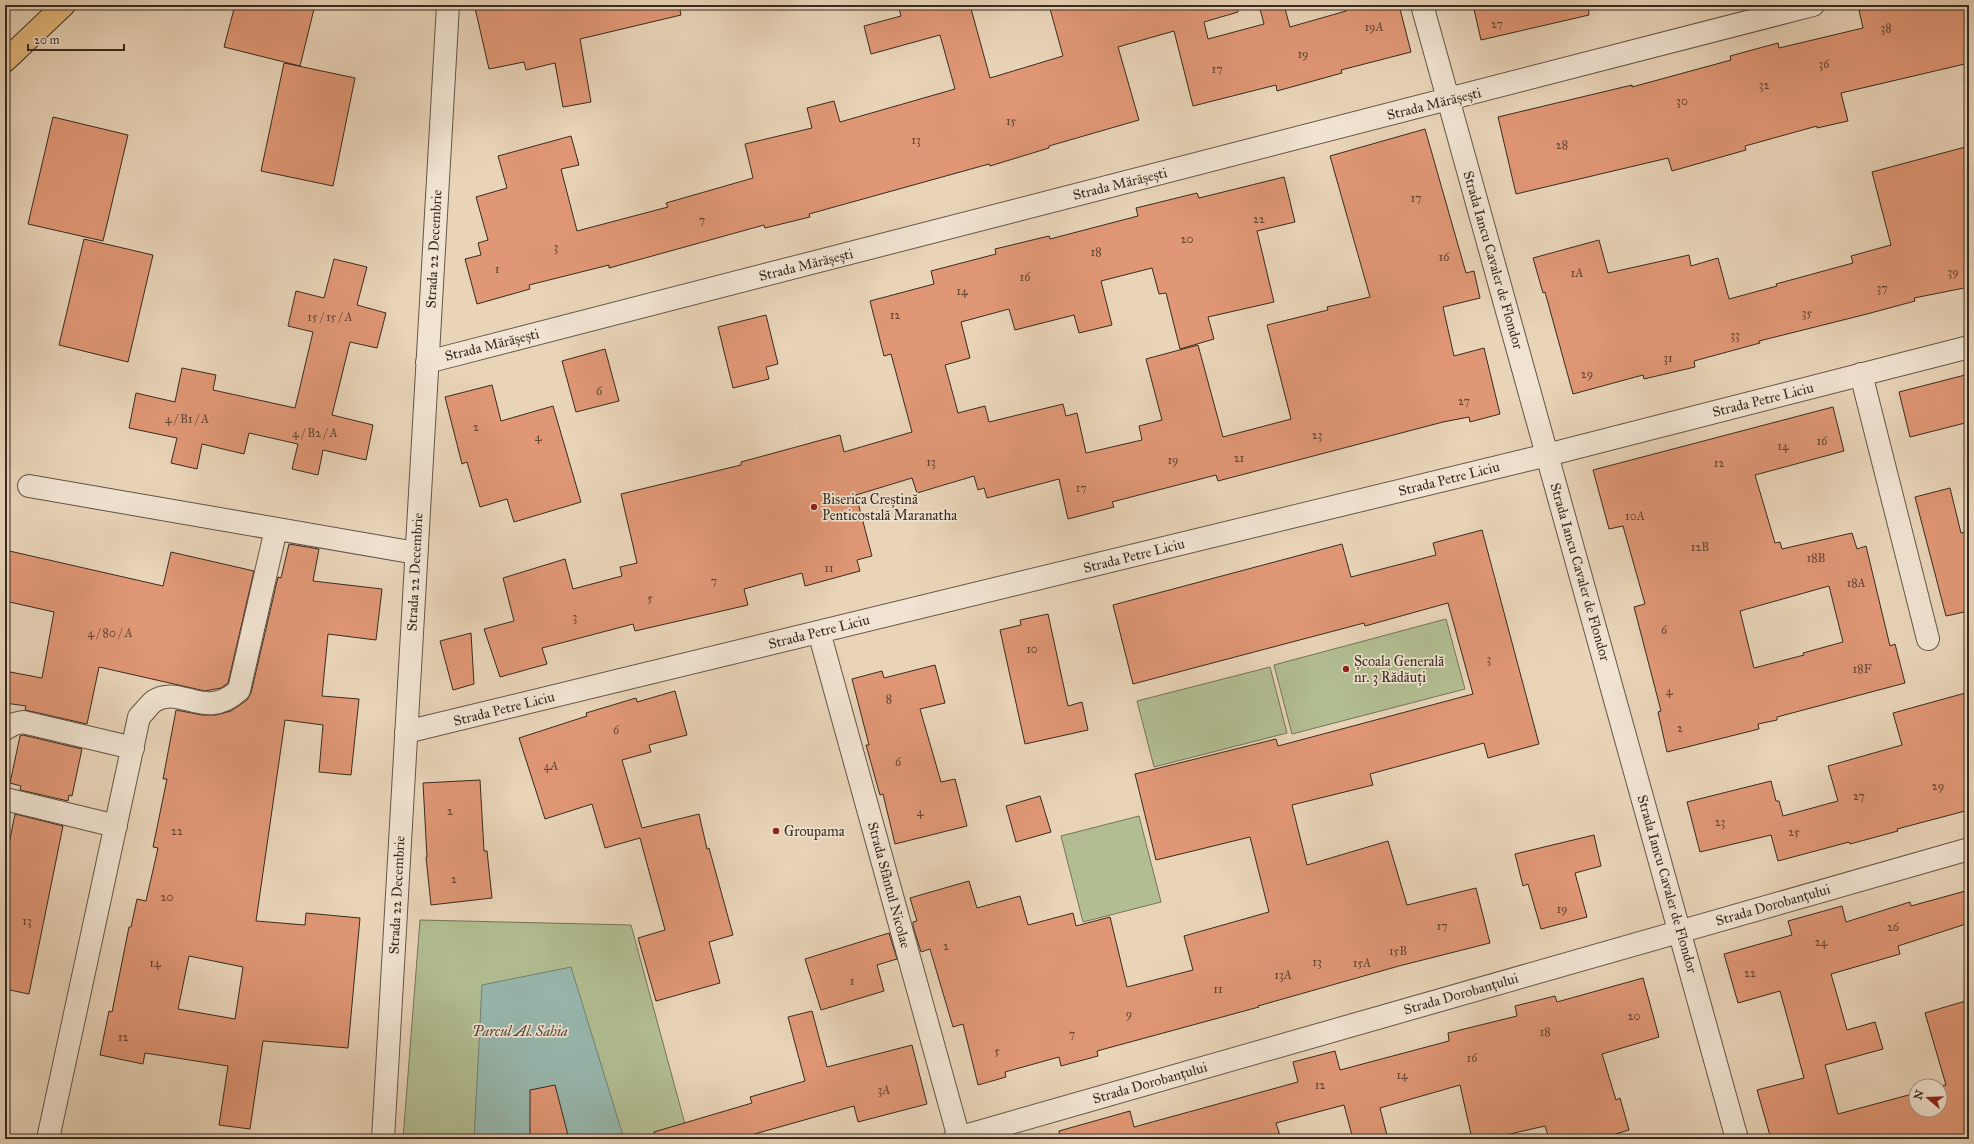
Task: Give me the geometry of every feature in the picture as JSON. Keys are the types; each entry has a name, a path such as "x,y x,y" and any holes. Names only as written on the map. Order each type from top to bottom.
{"main road":[{"path":"5,61 64,5"}],"street":[{"name":"Strada 22 Decembrie","path":"383,1139 448,5"},
{"name":"Strada Iancu Cavaler de Flondor","path":"1422,5 1737,1139"},
{"name":"Strada Mărășești","path":"427,362 1813,5"},
{"name":"Strada Petre Liciu","path":"406,732 1547,456 1969,347"},
{"path":"1861,374 1928,639"},
{"path":"29,486 416,553"},
{"path":"48,1139 140,717 155,701 170,696 205,704 218,703 229,700 239,690 276,529"},
{"name":"Strada Sfântul Nicolae","path":"819,632 956,1138"},
{"path":"5,729 14,724 23,722 133,748"},
{"path":"5,799 116,826"},
{"name":"Strada Dorobanțului","path":"956,1138 1969,849"}],"green space":[{"path":"1446,619 1465,689 1292,734 1274,665"},
{"path":"1270,667 1287,733 1154,767 1137,701"},
{"path":"1139,816 1161,902 1083,922 1061,836"},
{"name":"Parcul Al. Sahia","path":"420,920 631,925 689,1139 403,1139"}],"water":[{"path":"571,967 624,1139 474,1139 482,985"}],"building":[{"path":"235,5 315,5 300,66 224,47"},
{"path":"490,5 679,5 681,15 580,39 591,102 563,107 555,63 526,70 524,62 489,69 475,8"},
{"path":"898,5 970,5 990,78 1063,56 1049,5 1237,5 1238,12 1204,22 1208,39 1264,24 1259,5 1284,5 1290,27 1346,11 1345,5 1399,5 1411,52 1341,70 1342,73 1277,91 1276,85 1193,106 1174,31 1118,47 1139,120 1049,146 1049,148 990,166 989,164 809,214 810,217 765,228 764,225 609,268 609,265 529,285 530,289 477,304 465,259 481,255 478,243 488,240 476,197 507,188 498,156 571,136 579,165 561,169 577,231 668,207 666,203 753,178 745,144 812,128 807,108 834,101 840,122 955,89 940,35 871,54 864,26 901,16"},
{"path":"1473,5 1588,5 1589,15 1481,40"},
{"path":"1879,5 1969,5 1969,63 1841,93 1848,121 1817,128 1817,126 1745,146 1746,150 1672,171 1668,158 1516,194 1498,117 1632,85 1632,87 1731,60 1730,56 1778,43 1779,48 1863,28 1859,10"},
{"path":"284,63 355,78 333,186 261,171"},
{"path":"53,117 128,135 103,241 28,224"},
{"path":"1425,129 1466,273 1474,271 1480,298 1443,307 1454,356 1484,348 1500,414 1470,422 1469,417 1443,422 1218,481 1216,475 1112,502 1114,507 1068,519 1059,479 987,498 984,488 978,490 974,476 917,493 912,478 856,495 872,556 857,560 860,571 805,586 802,573 744,589 748,605 635,631 633,624 542,648 547,664 500,677 484,629 514,621 503,578 565,559 573,589 622,576 620,567 637,563 621,494 741,465 741,462 840,435 844,452 912,432 891,354 884,356 870,301 934,284 931,271 996,254 995,249 1049,236 1050,239 1138,216 1136,208 1197,193 1199,198 1284,177 1295,222 1257,231 1274,302 1208,317 1214,339 1180,349 1166,293 1159,294 1152,268 1101,281 1112,325 1079,333 1074,315 1015,330 1009,309 961,322 970,358 945,365 958,413 985,406 989,422 1063,404 1066,416 1077,413 1086,453 1142,440 1139,426 1162,420 1146,359 1198,345 1223,437 1291,419 1267,325 1328,310 1327,307 1370,297 1330,156"},
{"path":"1969,146 1969,287 1914,298 1915,301 1759,341 1760,343 1694,361 1695,367 1644,379 1643,375 1573,394 1545,292 1543,293 1533,258 1599,240 1608,273 1689,255 1691,266 1718,258 1729,299 1777,286 1776,284 1853,263 1851,256 1891,245 1872,172"},
{"path":"84,239 153,255 128,362 59,345"},
{"path":"334,259 367,267 357,305 386,313 377,348 350,342 332,415 373,425 366,460 323,450 318,475 292,469 298,444 249,433 244,454 202,444 197,469 171,463 177,438 129,428 136,393 175,402 182,368 216,375 213,390 295,408 313,332 288,326 296,291 324,298"},
{"path":"766,315 778,364 766,367 769,379 733,388 718,327"},
{"path":"605,349 619,401 576,412 562,361"},
{"path":"1969,374 1969,422 1910,437 1899,392"},
{"path":"492,385 501,421 553,406 581,502 514,522 507,499 480,507 467,462 462,464 445,397"},
{"path":"1833,407 1844,451 1755,475 1775,543 1780,542 1782,549 1852,533 1857,549 1866,546 1890,646 1895,644 1905,683 1777,717 1777,720 1758,724 1759,729 1667,752 1658,712 1661,711 1634,607 1645,604 1623,526 1609,529 1593,470","holes":["1829,586 1843,642 1803,653 1804,655 1754,668 1740,611"]},
{"path":"1950,488 1961,533 1969,531 1969,611 1946,616 1915,497"},
{"path":"1482,530 1539,744 1488,758 1484,743 1370,774 1373,785 1292,805 1307,865 1388,841 1407,905 1476,888 1490,943 1399,966 1258,1006 1259,1007 1097,1051 1098,1056 1061,1066 1059,1057 1005,1072 1006,1077 978,1085 963,1024 953,1027 930,949 921,952 913,926 913,922 917,921 910,898 969,881 977,908 1020,896 1028,925 1073,913 1076,926 1110,917 1127,987 1193,970 1184,936 1269,912 1250,837 1156,860 1135,774 1276,739 1278,746 1473,694 1448,603 1365,626 1364,623 1133,684 1113,605 1342,544 1351,577 1436,555 1433,543"},
{"path":"289,544 319,549 313,581 382,589 376,640 328,634 322,696 359,699 351,775 319,772 323,725 285,720 256,921 305,925 306,913 360,918 348,1048 263,1041 250,1129 219,1125 228,1066 145,1053 143,1064 100,1055 109,1011 112,1012 129,927 131,927 137,899 146,901 158,848 153,847 167,779 163,779 176,710 202,715 216,715 231,711 247,700 251,693 278,577 281,578","holes":["189,956 243,967 235,1019 178,1009"]},
{"path":"5,550 163,586 171,552 254,571 228,683 221,688 205,691 99,667 87,724 25,710 26,706 5,703 5,671 42,678 54,612 5,601"},
{"path":"1048,614 1068,706 1082,702 1088,730 1025,744 1000,630 1021,625 1020,620"},
{"path":"471,633 474,684 453,690 440,641"},
{"path":"935,665 945,703 920,709 941,782 955,779 967,826 895,844 883,794 880,795 866,745 869,745 852,679 882,671 884,678"},
{"path":"675,691 687,735 649,745 651,752 622,760 642,828 699,814 707,849 709,848 733,935 709,942 720,983 656,1001 638,938 665,930 640,838 605,848 592,804 545,819 519,738 587,716 586,713 636,698 637,702"},
{"path":"1969,692 1969,810 1897,829 1898,831 1850,844 1849,842 1778,861 1771,835 1700,852 1687,802 1771,781 1776,801 1779,801 1783,816 1838,801 1828,766 1902,745 1893,713"},
{"path":"23,735 82,749 72,796 69,795 68,801 20,790 21,786 10,783 20,736"},
{"path":"480,780 484,851 487,851 492,898 431,905 426,857 423,783"},
{"path":"1040,796 1051,832 1016,842 1006,806"},
{"path":"15,814 63,826 29,994 5,989 5,864"},
{"path":"1594,835 1601,866 1575,873 1587,917 1541,929 1528,884 1523,886 1515,854"},
{"path":"1969,890 1969,923 1898,946 1900,954 1831,974 1847,1030 1875,1022 1883,1049 1825,1065 1838,1114 1908,1095 1908,1118 1948,1118 1948,1078 1944,1078 1925,1013 1969,1000 1969,1139 1771,1139 1757,1090 1804,1078 1780,991 1738,1003 1724,954 1792,935 1788,921 1842,906 1846,922 1910,902 1911,906"},
{"path":"889,933 897,959 877,965 884,991 821,1010 805,959"},
{"path":"1643,978 1659,1037 1602,1054 1616,1100 1620,1098 1629,1130 1599,1139 1549,1139 1545,1126 1488,1139 1472,1139 1460,1085 1380,1108 1388,1139 1353,1139 1344,1105 1276,1123 1281,1139 1060,1139 1059,1131 1130,1111 1134,1127 1298,1082 1293,1062 1335,1051 1340,1070 1449,1041 1448,1033 1517,1016 1515,1006 1555,996 1557,1002"},
{"path":"812,1011 827,1067 912,1045 927,1104 858,1122 854,1106 751,1135 752,1139 655,1139 654,1132 752,1103 750,1097 805,1081 788,1017"},
{"path":"555,1085 569,1139 530,1139 530,1090"}],"place":[{"name":"Biserica Creștină Penticostală Maranatha","path":"814,507"},
{"name":"Școala Generală nr. 3 Rădăuți","path":"1346,669"},
{"name":"Groupama","path":"776,831"}]}
